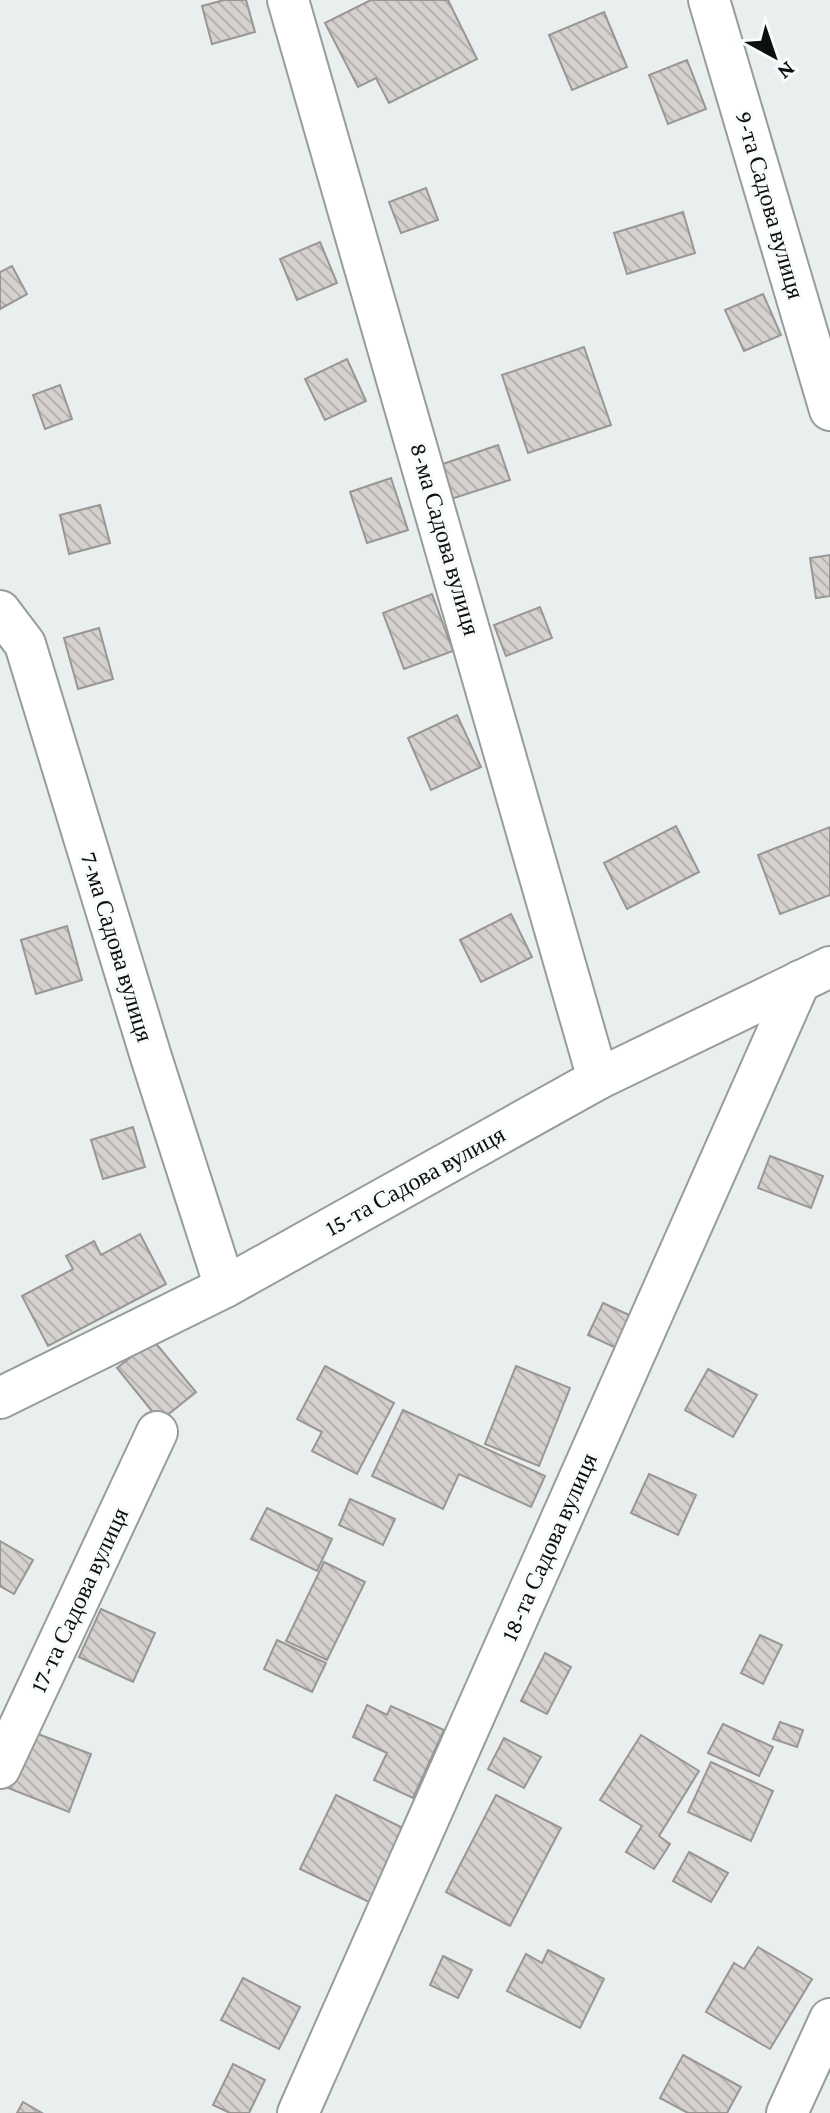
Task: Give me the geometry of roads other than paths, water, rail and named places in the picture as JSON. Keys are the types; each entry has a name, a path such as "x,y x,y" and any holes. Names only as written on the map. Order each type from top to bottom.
{"street":[{"name":"8-ма Садова вулиця","path":"288,0 598,1079"},
{"name":"9-та Садова вулиця","path":"709,0 830,410"},
{"name":"7-ма Садова вулиця","path":"0,611 25,644 225,1287"},
{"name":"15-та Садова вулиця","path":"0,1398 225,1287 598,1079 815,974"},
{"name":"18-та Садова вулиця","path":"298,2113 815,974"},
{"name":"17-та Садова вулиця","path":"0,1768 157,1432"},
{"path":"787,2113 830,2019"}]}
